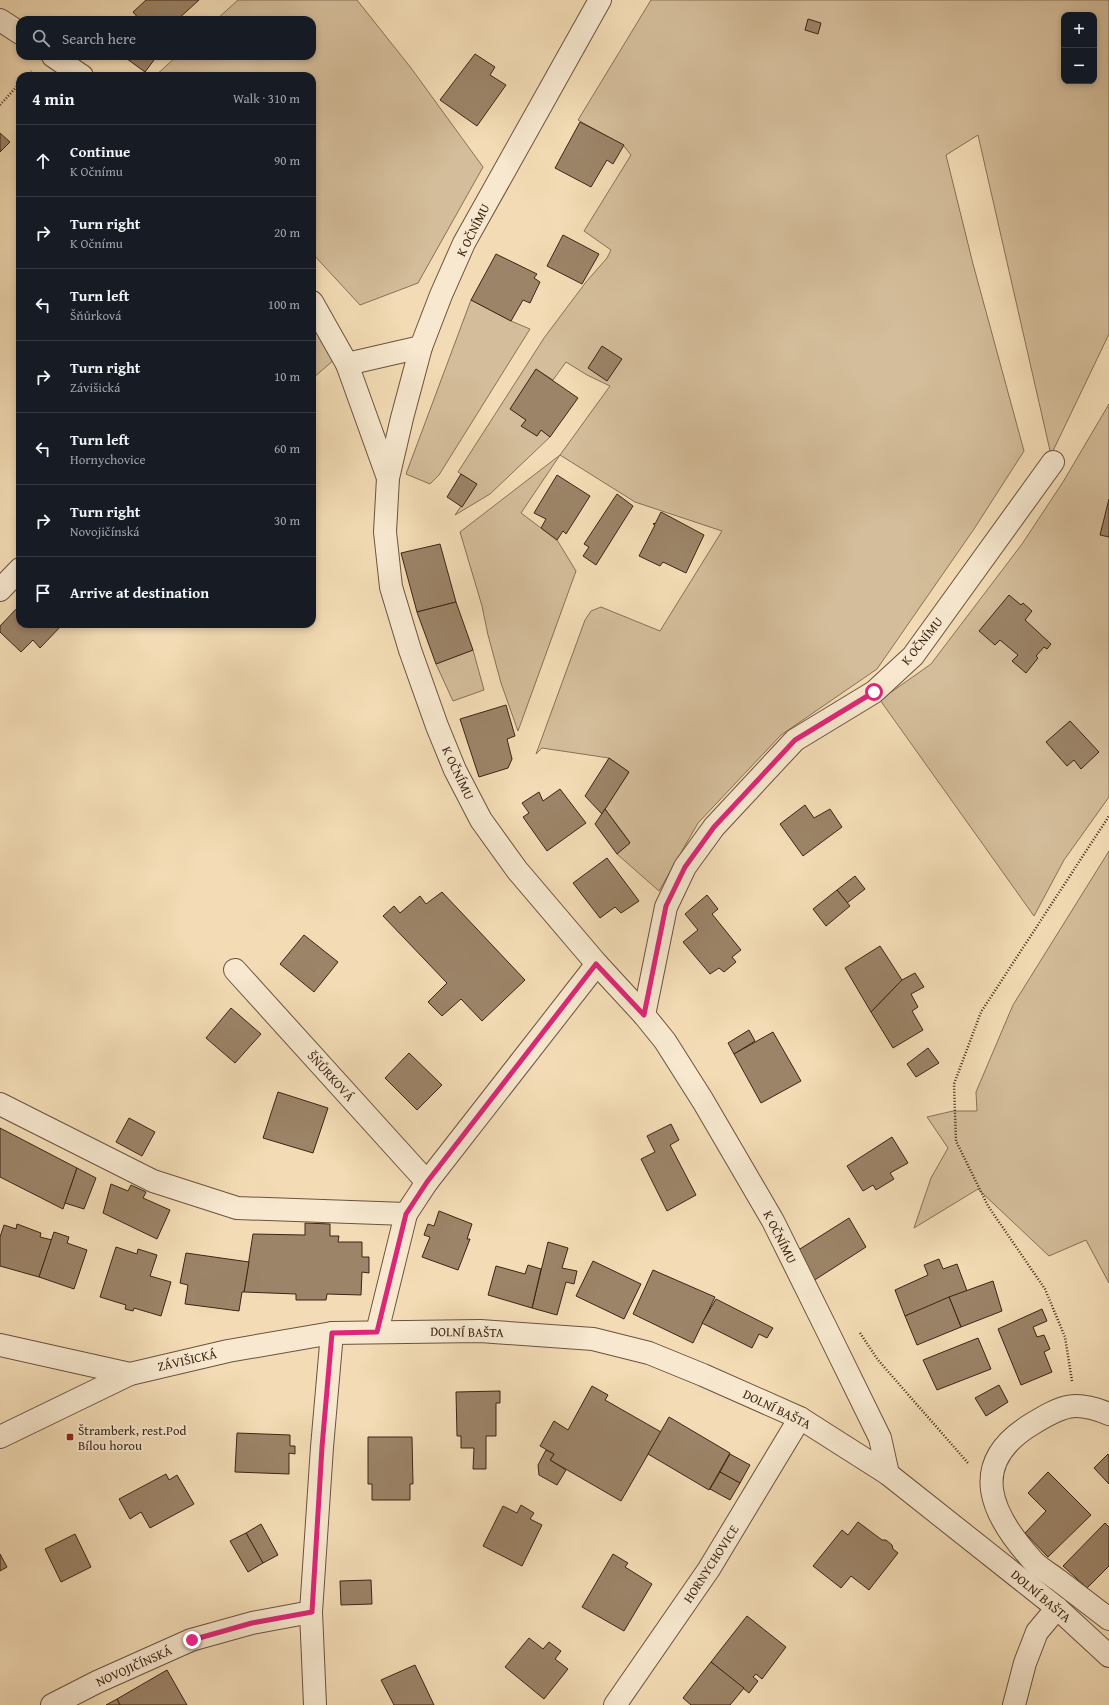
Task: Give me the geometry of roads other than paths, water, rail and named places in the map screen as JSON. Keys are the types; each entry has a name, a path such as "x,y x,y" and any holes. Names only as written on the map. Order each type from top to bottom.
{"street":[{"name":"K OČNÍMU","path":"600,0 464,244 421,347 388,478 385,532 391,587 410,650 443,740 481,820 517,870 596,964 644,1015 665,1041 703,1101 773,1221 880,1438 888,1474"},
{"path":"0,20 16,30"},
{"path":"59,60 76,72"},
{"name":"K OČNÍMU","path":"316,309 347,364 388,478"},
{"path":"347,364 421,347"},
{"name":"K OČNÍMU","path":"644,1015 666,906 685,867 714,827 795,740 874,692 913,656 1053,462"},
{"path":"0,590 16,573"},
{"path":"377,1332 406,1214 427,1182 596,964"},
{"name":"ŠŇŮRKOVÁ","path":"235,970 427,1182"},
{"path":"0,1104 153,1181 237,1208 406,1214"},
{"name":"DOLNÍ BAŠTA","path":"377,1332 480,1330 593,1339 649,1353 703,1375 800,1418 888,1474 1028,1571 1057,1608 1109,1656"},
{"name":"ZÁVIŠICKÁ","path":"0,1345 130,1374 228,1351 332,1333 377,1332"},
{"path":"315,1705 312,1612 322,1447 332,1333"},
{"path":"0,1437 130,1374"},
{"path":"1109,1414 1092,1407 1075,1405 1044,1417 1017,1433 1004,1447 994,1464 991,1477 991,1488 997,1510 1028,1571 1109,1619"},
{"name":"HORNYCHOVICE","path":"615,1705 709,1569 800,1418"},
{"path":"1014,1705 1037,1632 1057,1608"},
{"name":"NOVOJIČÍNSKÁ","path":"52,1705 97,1682 192,1640 252,1623 312,1612"}],"place":[{"name":"Štramberk, rest.Pod Bílou horou","path":"70,1437"}]}
